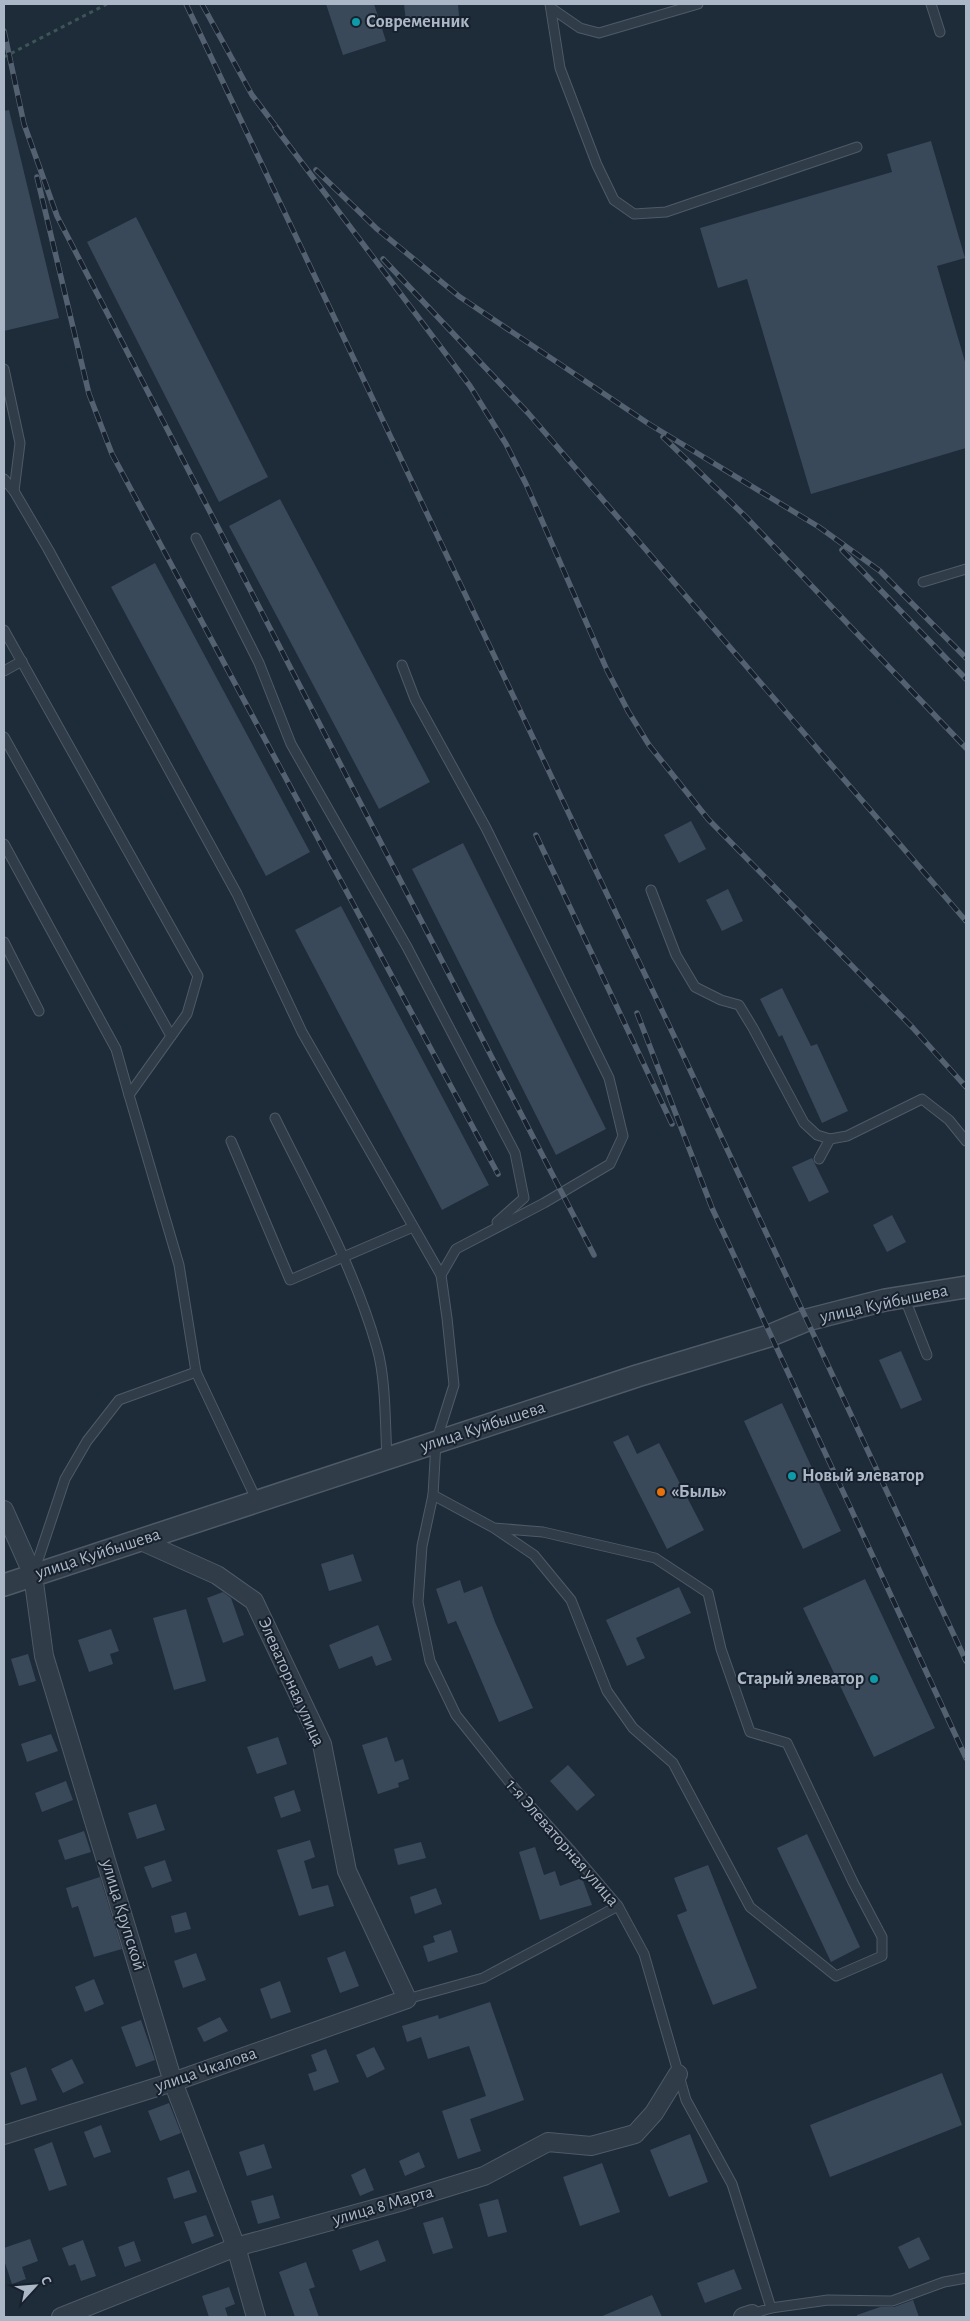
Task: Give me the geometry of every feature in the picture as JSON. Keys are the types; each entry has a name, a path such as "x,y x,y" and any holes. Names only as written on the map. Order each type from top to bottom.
{"street":[{"name":"улица Куйбышева","path":"4,1585 637,1376 769,1336 808,1320 885,1300 905,1299 966,1287"},
{"name":"улица Крупской","path":"4,1510 33,1575 44,1656 173,2082 236,2247 256,2317"},
{"name":"Элеваторная улица","path":"139,1540 217,1575 254,1601 322,1744 347,1870 407,1999"},
{"name":"улица Чкалова","path":"4,2135 173,2082 407,1999"},
{"name":"улица 8 Марта","path":"61,2317 236,2247 403,2201 484,2176 548,2142 591,2146 635,2134 654,2113 678,2074"}],"lane":[{"path":"551,6 580,28 599,33 698,4"},
{"path":"932,4 940,32"},
{"path":"551,6 560,68 586,138 614,200 634,214 666,212 857,147"},
{"path":"4,369 20,443 14,491"},
{"path":"4,479 14,491 48,549 237,894 302,1032 441,1275 456,1249 544,1203 610,1164 623,1136 609,1078 486,828 415,699 402,665"},
{"path":"196,538 259,663 291,744 407,947 515,1153 524,1198 488,1231"},
{"path":"923,582 966,570"},
{"path":"4,630 198,976 187,1014 129,1095"},
{"path":"4,671 22,661"},
{"path":"4,738 171,1036"},
{"path":"4,844 116,1049 178,1265 196,1372 257,1502"},
{"path":"650,890 676,955 695,986 722,1000 739,1005 754,1028 804,1123 817,1135 830,1139 847,1136 922,1099 949,1120 966,1141"},
{"path":"4,942 39,1011"},
{"path":"275,1118 344,1257 378,1349 387,1459"},
{"path":"819,1159 830,1139"},
{"path":"232,1141 290,1280 413,1227"},
{"name":"1-я Элеваторная улица","path":"441,1275 448,1318 454,1385 436,1442 433,1495 422,1546 418,1602 430,1661 456,1715 515,1789 618,1906 644,1954 686,2100 732,2184 771,2308"},
{"path":"905,1299 927,1355"},
{"path":"33,1575 65,1478 86,1441 119,1400 196,1372"},
{"path":"433,1495 494,1528 534,1555 571,1600 607,1691 633,1728 674,1763 750,1907 836,1976 882,1956 882,1937 828,1832 787,1743 750,1732 721,1649 708,1593 656,1558 543,1532 494,1528"},
{"path":"407,1999 483,1978 618,1906"},
{"path":"747,2316 771,2308 828,2300 892,2300 944,2282 966,2278"}],"path":[{"path":"4,57 107,4"}],"building":[{"name":"Современник","path":"326,4 374,4 386,41 343,55"},
{"path":"404,4 458,4 459,16 406,22"},
{"path":"9,110 59,318 4,331 4,111"},
{"path":"931,141 965,258 937,266 966,365 966,448 811,494 747,279 718,288 700,228 892,172 887,154"},
{"path":"136,217 268,477 219,502 87,242"},
{"path":"280,499 430,782 379,809 229,526"},
{"path":"155,563 310,852 266,876 111,587"},
{"path":"691,821 706,849 679,863 664,835"},
{"path":"463,843 606,1129 556,1155 412,869"},
{"path":"728,889 743,921 722,931 706,900"},
{"path":"341,906 489,1185 442,1210 295,930"},
{"path":"782,988 811,1046 817,1044 848,1111 822,1123 782,1035 779,1037 760,999"},
{"path":"812,1158 829,1192 809,1202 792,1167"},
{"path":"892,1215 906,1242 887,1252 873,1225"},
{"path":"901,1351 922,1400 901,1409 879,1360"},
{"name":"Новый элеватор","path":"782,1403 841,1531 803,1549 744,1421"},
{"name":"«Быль»","path":"628,1435 637,1454 659,1443 704,1530 667,1549 613,1442"},
{"path":"353,1554 362,1581 329,1591 321,1564"},
{"name":"Старый элеватор","path":"865,1579 935,1728 874,1757 803,1608"},
{"path":"460,1580 464,1593 482,1586 495,1622 533,1708 499,1722 456,1621 448,1624 436,1589"},
{"path":"679,1587 691,1613 636,1638 645,1658 627,1666 606,1620"},
{"path":"223,1592 231,1598 244,1635 223,1643 207,1598"},
{"path":"186,1609 206,1681 174,1690 153,1618"},
{"path":"378,1625 392,1660 376,1666 372,1656 339,1669 329,1645"},
{"path":"111,1629 119,1651 110,1654 113,1664 89,1672 78,1640"},
{"path":"28,1654 36,1681 19,1686 11,1659"},
{"path":"51,1734 58,1751 27,1762 21,1744"},
{"path":"278,1737 287,1764 257,1774 247,1747"},
{"path":"387,1737 395,1762 403,1759 409,1779 398,1783 399,1787 378,1794 362,1745"},
{"path":"568,1765 595,1795 577,1811 550,1781"},
{"path":"66,1781 73,1800 42,1812 35,1793"},
{"path":"294,1790 301,1811 281,1818 274,1797"},
{"path":"156,1804 165,1830 137,1839 128,1813"},
{"path":"84,1831 91,1852 65,1860 58,1840"},
{"path":"807,1834 860,1947 831,1962 777,1848"},
{"path":"310,1840 315,1857 304,1861 312,1889 328,1885 334,1906 299,1916 277,1850"},
{"path":"421,1842 426,1858 398,1865 394,1849"},
{"path":"535,1847 544,1875 555,1871 560,1886 582,1878 592,1905 540,1920 519,1852"},
{"path":"165,1860 172,1881 152,1888 144,1867"},
{"path":"708,1865 757,1988 713,2005 677,1915 687,1911 674,1878"},
{"path":"100,1877 122,1949 94,1957 78,1906 72,1908 66,1888"},
{"path":"436,1888 442,1904 415,1914 410,1897"},
{"path":"186,1912 191,1929 175,1933 171,1916"},
{"path":"451,1930 458,1952 428,1962 423,1946 435,1942 433,1936"},
{"path":"345,1951 359,1986 340,1993 327,1958"},
{"path":"196,1953 206,1980 183,1988 174,1961"},
{"path":"94,1979 104,2004 85,2012 75,1987"},
{"path":"280,1981 291,2012 271,2019 260,1989"},
{"path":"490,2002 524,2100 470,2119 481,2151 458,2159 442,2111 486,2096 469,2046 428,2059 421,2037 407,2042 402,2026 438,2015 439,2019"},
{"path":"220,2017 228,2031 204,2042 197,2028"},
{"path":"141,2020 155,2060 136,2067 121,2027"},
{"path":"374,2047 385,2069 367,2078 356,2055"},
{"path":"326,2049 339,2082 314,2091 308,2074 317,2071 311,2055"},
{"path":"72,2059 84,2083 63,2093 51,2069"},
{"path":"26,2067 37,2100 21,2105 10,2073"},
{"path":"942,2073 962,2125 830,2177 810,2125"},
{"path":"169,2103 181,2133 160,2141 148,2111"},
{"path":"101,2125 111,2152 94,2158 84,2132"},
{"path":"690,2134 708,2182 669,2197 650,2150"},
{"path":"52,2142 67,2185 49,2191 34,2149"},
{"path":"264,2144 272,2168 247,2176 239,2152"},
{"path":"419,2152 425,2167 405,2176 399,2161"},
{"path":"602,2163 620,2212 580,2226 563,2177"},
{"path":"365,2168 374,2190 360,2196 351,2175"},
{"path":"189,2170 197,2192 174,2199 167,2178"},
{"path":"273,2195 280,2218 258,2224 251,2201"},
{"path":"498,2199 507,2232 488,2237 479,2204"},
{"path":"206,2215 214,2236 192,2244 184,2222"},
{"path":"443,2217 453,2248 433,2254 423,2223"},
{"path":"919,2237 930,2259 909,2269 898,2247"},
{"path":"30,2239 38,2261 22,2267 26,2279 12,2284 4,2260 4,2248"},
{"path":"83,2240 96,2276 81,2281 75,2264 69,2266 62,2248"},
{"path":"378,2240 386,2261 360,2271 352,2250"},
{"path":"134,2241 141,2261 125,2267 118,2247"},
{"path":"306,2262 315,2287 309,2289 319,2317 295,2317 279,2272"},
{"path":"734,2269 742,2289 705,2303 697,2283"},
{"path":"229,2287 235,2304 225,2308 228,2317 209,2317 202,2296"},
{"path":"652,2295 662,2317 600,2317"},
{"path":"913,2300 919,2317 857,2317 857,2315 880,2307 894,2307"}],"railway":[{"path":"186,4 684,1057 966,1661"},
{"path":"202,4 252,95 280,132"},
{"path":"4,31 24,124 57,216 594,1255"},
{"path":"275,127 470,386 506,444 526,484 607,670 628,711 649,745 708,819 913,1028 966,1087"},
{"path":"316,170 376,228 460,297 649,424 819,527 880,571 966,658"},
{"path":"37,177 89,394 112,454 498,1174"},
{"path":"383,259 528,413 966,921"},
{"path":"663,437 745,516 966,748"},
{"path":"842,550 966,679"},
{"path":"536,835 672,1124"},
{"path":"637,1013 712,1208 966,1758"}],"place":[{"name":"Современник","path":"356,22"},
{"name":"Новый элеватор","path":"792,1476"},
{"name":"«Быль»","path":"661,1492"},
{"name":"Старый элеватор","path":"874,1679"}]}
